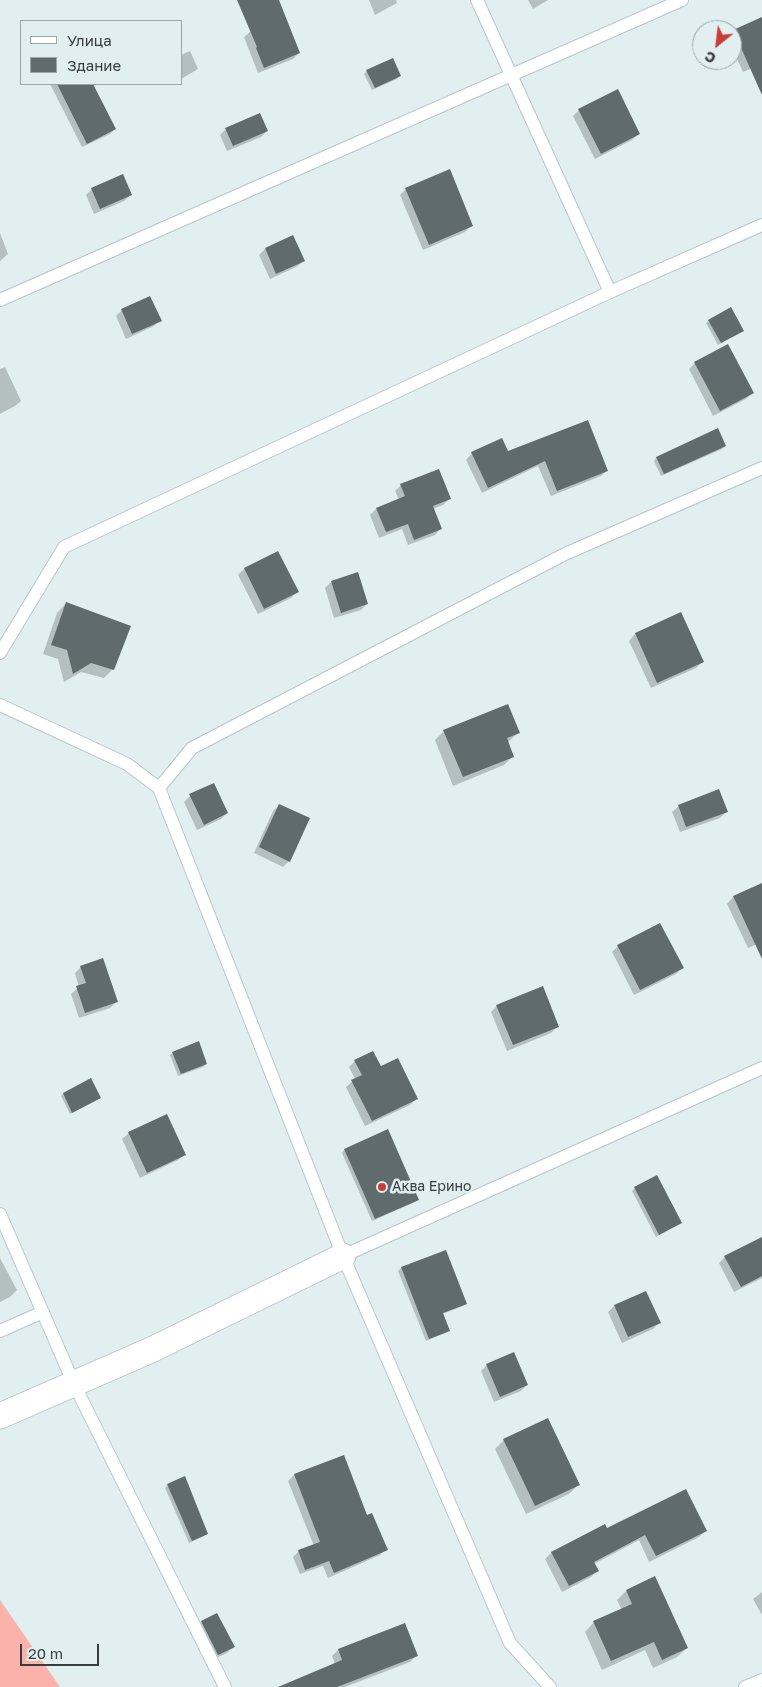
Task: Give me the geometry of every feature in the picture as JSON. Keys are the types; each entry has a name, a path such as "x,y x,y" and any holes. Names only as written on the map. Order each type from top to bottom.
{"street":[{"path":"0,1416 151,1350 343,1256"}],"lane":[{"path":"477,0 610,292"},
{"path":"0,300 682,0"},
{"path":"0,653 64,547 610,292 762,225"},
{"path":"158,788 192,748 565,554 762,468"},
{"path":"0,705 127,764 158,788 343,1256 510,1643 550,1687"},
{"path":"343,1256 762,1068"},
{"path":"0,1214 74,1384 224,1687"},
{"path":"0,1331 43,1312"},
{"path":"745,1687 762,1680"}],"shaded area":[{"path":"0,1600 60,1687 0,1687"}],"building":[{"path":"237,0 279,0 300,53 264,68"},
{"path":"762,17 762,95 742,50 742,26"},
{"path":"393,58 401,76 375,88 366,70"},
{"path":"58,85 94,85 116,129 87,144"},
{"path":"618,89 640,134 601,154 578,109"},
{"path":"260,113 268,131 233,146 225,128"},
{"path":"450,169 473,226 429,245 405,188"},
{"path":"123,174 132,195 100,209 91,188"},
{"path":"293,235 305,261 276,274 265,248"},
{"path":"150,296 162,321 132,334 121,309"},
{"path":"731,307 744,331 721,343 708,320"},
{"path":"728,344 754,393 720,411 694,362"},
{"path":"588,420 608,471 557,491 545,461 488,488 471,452 502,438 508,451"},
{"path":"718,428 726,446 664,474 656,457"},
{"path":"439,469 451,499 433,506 442,529 414,540 408,524 386,532 376,508 405,496 400,484"},
{"path":"278,551 299,592 264,609 244,568"},
{"path":"358,572 368,604 341,613 331,581"},
{"path":"66,602 131,626 114,670 91,663 73,674 67,650 51,645"},
{"path":"681,612 704,662 657,683 635,633"},
{"path":"508,704 520,733 507,738 514,757 463,777 443,730"},
{"path":"214,783 228,813 204,825 189,794"},
{"path":"719,789 728,812 686,827 678,805"},
{"path":"279,804 310,818 290,862 259,847"},
{"path":"762,883 762,959 733,896"},
{"path":"660,923 684,968 640,990 617,945"},
{"path":"103,958 118,1002 85,1013 76,986 86,983 80,966"},
{"path":"543,986 559,1027 513,1045 496,1005"},
{"path":"199,1041 207,1064 181,1074 172,1052"},
{"path":"373,1051 381,1066 398,1058 418,1099 372,1121 351,1080 362,1075 354,1060"},
{"path":"91,1078 101,1098 72,1113 63,1093"},
{"path":"167,1114 186,1155 147,1173 128,1132"},
{"path":"388,1129 419,1200 375,1219 344,1149"},
{"path":"657,1175 682,1223 659,1235 634,1187"},
{"path":"762,1237 762,1276 741,1287 724,1256"},
{"path":"446,1250 467,1304 443,1313 450,1331 429,1339 401,1267"},
{"path":"646,1291 661,1323 628,1337 614,1305"},
{"path":"514,1352 528,1385 500,1397 486,1364"},
{"path":"548,1418 580,1485 535,1506 503,1439"},
{"path":"344,1455 367,1515 372,1513 388,1550 334,1573 329,1561 305,1570 298,1550 320,1542 294,1474"},
{"path":"185,1476 208,1534 192,1541 167,1484"},
{"path":"686,1489 707,1531 656,1556 645,1535 594,1562 599,1571 569,1586 551,1552 605,1524 607,1528"},
{"path":"655,1576 688,1648 662,1660 654,1642 611,1661 593,1621 632,1604 626,1590"},
{"path":"217,1613 235,1647 218,1655 201,1621"},
{"path":"405,1623 418,1656 337,1687 278,1687 342,1660 338,1649"}],"place":[{"name":"Аква Ерино","path":"382,1187"}]}
